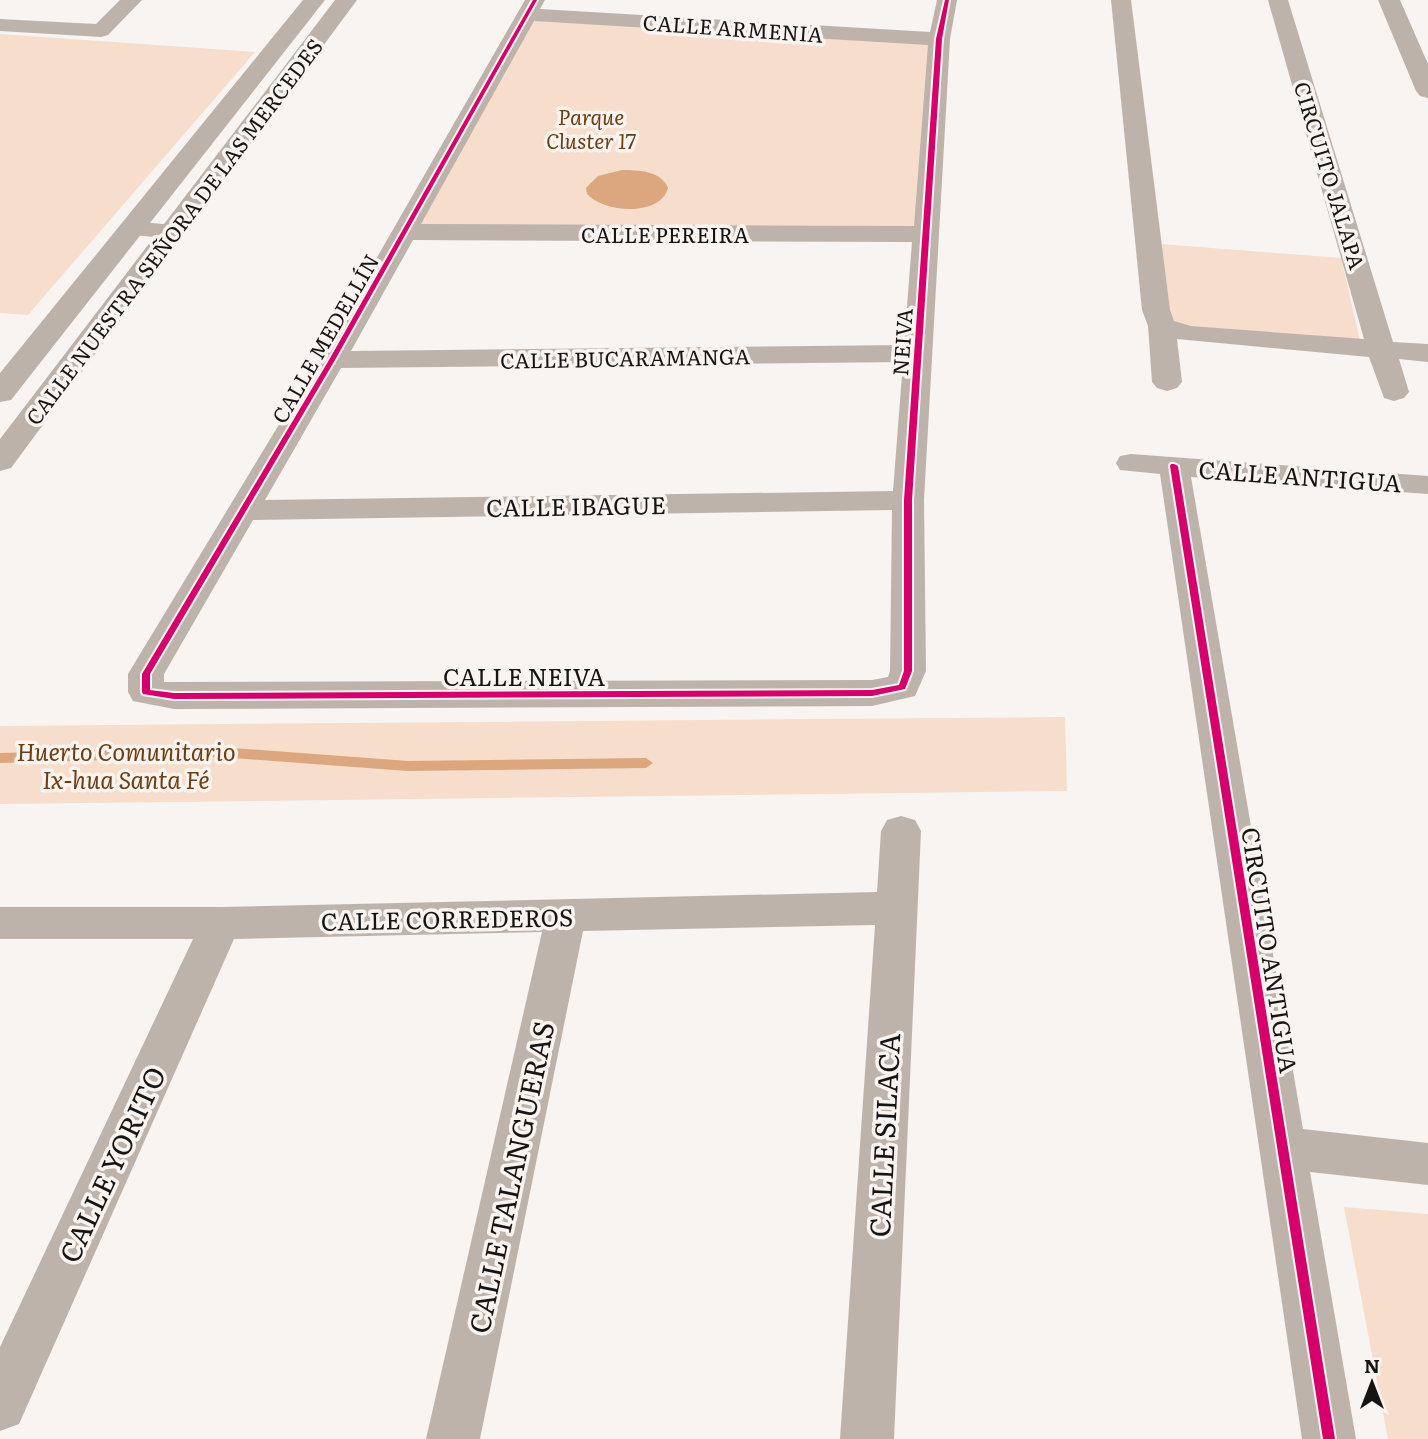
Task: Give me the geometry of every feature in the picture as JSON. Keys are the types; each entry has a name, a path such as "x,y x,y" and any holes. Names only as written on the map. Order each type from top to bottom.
{"street":[{"path":"0,25 101,31 132,0"},
{"name":"CALLE NUESTRA SEÑORA DE LAS MERCEDES","path":"0,393 314,0"},
{"name":"CALLE NUESTRA SEÑORA DE LAS MERCEDES","path":"0,461 346,0"},
{"name":"NEIVA","path":"902,687 908,671 908,500 939,40 947,0"},
{"path":"1121,0 1156,310 1162,326 1167,382"},
{"name":"CIRCUITO JALAPA","path":"1278,0 1394,392"},
{"path":"1389,0 1428,91"},
{"name":"CALLE ARMENIA","path":"531,7 939,40"},
{"name":"CALLE MEDELLÍN","path":"146,692 146,674 332,360 531,7"},
{"path":"132,229 174,231"},
{"name":"CALLE PEREIRA","path":"404,233 926,234"},
{"path":"1162,326 1189,334 1380,341 1428,335"},
{"path":"1380,341 1428,353"},
{"name":"CALLE BUCARAMANGA","path":"332,360 918,354"},
{"name":"CALLE ANTIGUA","path":"1131,463 1428,485"},
{"name":"CIRCUITO ANTIGUA","path":"1174,466 1329,1439"},
{"name":"CALLE IBAGUE","path":"245,510 908,500"},
{"name":"CALLE NEIVA","path":"146,692 174,696 858,693 902,687"},
{"name":"CALLE SILACA","path":"867,1439 901,831"},
{"name":"CALLE CORREDEROS","path":"0,923 221,923 895,908"},
{"name":"CALLE TALANGUERAS","path":"453,1439 566,916"},
{"name":"CALLE YORITO","path":"0,1405 221,923"},
{"path":"1283,1148 1428,1164"}],"green space":[{"name":"Parque Cluster 17","path":"533,19 929,43 927,231 405,232"},
{"path":"0,34 255,52 28,315 0,313"},
{"path":"1161,244 1341,258 1360,340 1167,324"},
{"name":"Huerto Comunitario Ix-hua Santa Fé","path":"1065,717 1067,791 0,804 0,726"},
{"path":"1344,1207 1428,1214 1428,1439 1388,1439"}],"shaded area":[{"path":"622,170 655,175 665,182 668,188 663,197 654,204 631,209 606,205 587,194 586,188 598,176"}],"waterway":[{"path":"0,758 219,752 408,766 646,763"}],"cycle path":[{"path":"535,0 332,360 146,674 146,692 174,696 872,693 902,687 908,671 908,500 939,39 947,0"},
{"path":"1174,466 1329,1439"}]}
